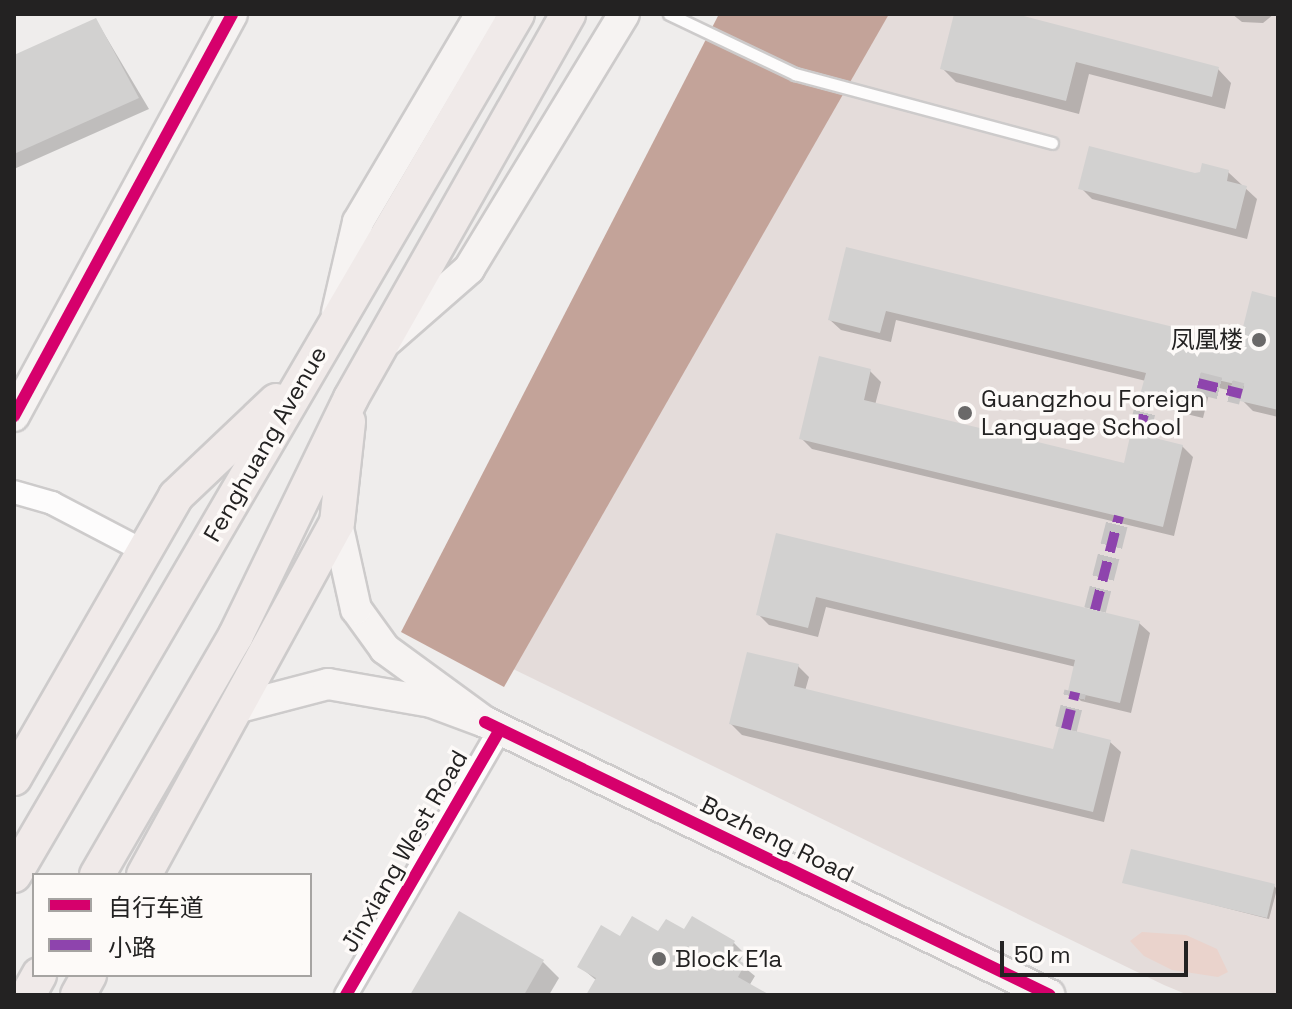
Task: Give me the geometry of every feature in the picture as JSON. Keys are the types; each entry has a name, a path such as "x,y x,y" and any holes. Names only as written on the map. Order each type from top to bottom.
{"main road":[{"name":"Fenghuang Avenue","path":"14,875 137,672 303,376 517,14"},
{"path":"98,873 236,635 351,398 568,14"},
{"path":"14,778 176,496 303,376"},
{"path":"145,873 337,523 351,398"},
{"path":"28,995 38,977"},
{"path":"78,995 88,977"}],"street":[{"path":"14,416 232,14"},
{"path":"334,323 358,222 481,14"},
{"path":"378,350 469,269 624,14"},
{"path":"14,492 52,503 144,551"},
{"path":"337,523 356,609 385,649 493,725"},
{"path":"236,708 328,684 431,702 493,725"},
{"name":"Bozheng Road","path":"493,725 1012,987 1050,995"},
{"name":"Jinxiang West Road","path":"346,995 493,725"}],"lane":[{"path":"671,15 795,74 1052,143"}],"shaded area":[{"path":"719,14 889,14 504,687 401,632"},
{"name":"Guangzhou Foreign Language School","path":"879,14 1278,14 1278,995 1188,995 1164,985 511,668"},
{"path":"1142,932 1186,935 1217,949 1228,972 1218,977 1172,970 1144,956 1130,941"}],"building":[{"path":"954,14 1016,14 1219,67 1212,97 1076,62 1066,101 940,69"},
{"path":"96,18 139,98 14,154 14,55"},
{"path":"1089,146 1195,173 1200,172 1202,163 1229,170 1227,181 1247,186 1236,229 1078,189"},
{"path":"846,247 1239,343 1252,291 1278,298 1278,410 1240,401 1244,386 1200,376 1193,408 1140,395 1146,373 886,311 880,333 828,320"},
{"path":"819,356 871,369 864,400 1124,463 1131,432 1183,445 1163,527 799,439"},
{"path":"776,533 1140,621 1120,703 1068,691 1075,660 816,597 808,628 756,615"},
{"path":"747,652 799,664 794,686 953,725 1053,749 1059,727 1111,740 1093,812 729,724"},
{"path":"1131,849 1275,884 1267,918 1122,883"},
{"path":"459,911 544,960 524,995 410,995"},
{"name":"Block E1a","path":"632,916 658,931 666,919 684,929 692,916 735,941 728,954 745,964 738,977 770,995 586,995 596,978 577,967 601,925 620,936"}],"tunnel":[{"path":"1198,383 1242,394"},
{"path":"1139,434 1148,397"},
{"path":"1095,610 1119,516"},
{"path":"1066,729 1075,692"}],"marked path":[{"path":"1198,383 1242,394"},
{"path":"1139,434 1148,397"},
{"path":"1095,610 1119,516"},
{"path":"1066,729 1075,692"}],"cycle path":[{"path":"14,416 232,14"},
{"path":"485,722 1050,995"},
{"path":"346,995 500,729"}],"place":[{"name":"凤凰楼","path":"1259,340"},
{"name":"Guangzhou Foreign Language School","path":"965,413"},
{"name":"Block E1a","path":"659,959"}]}
